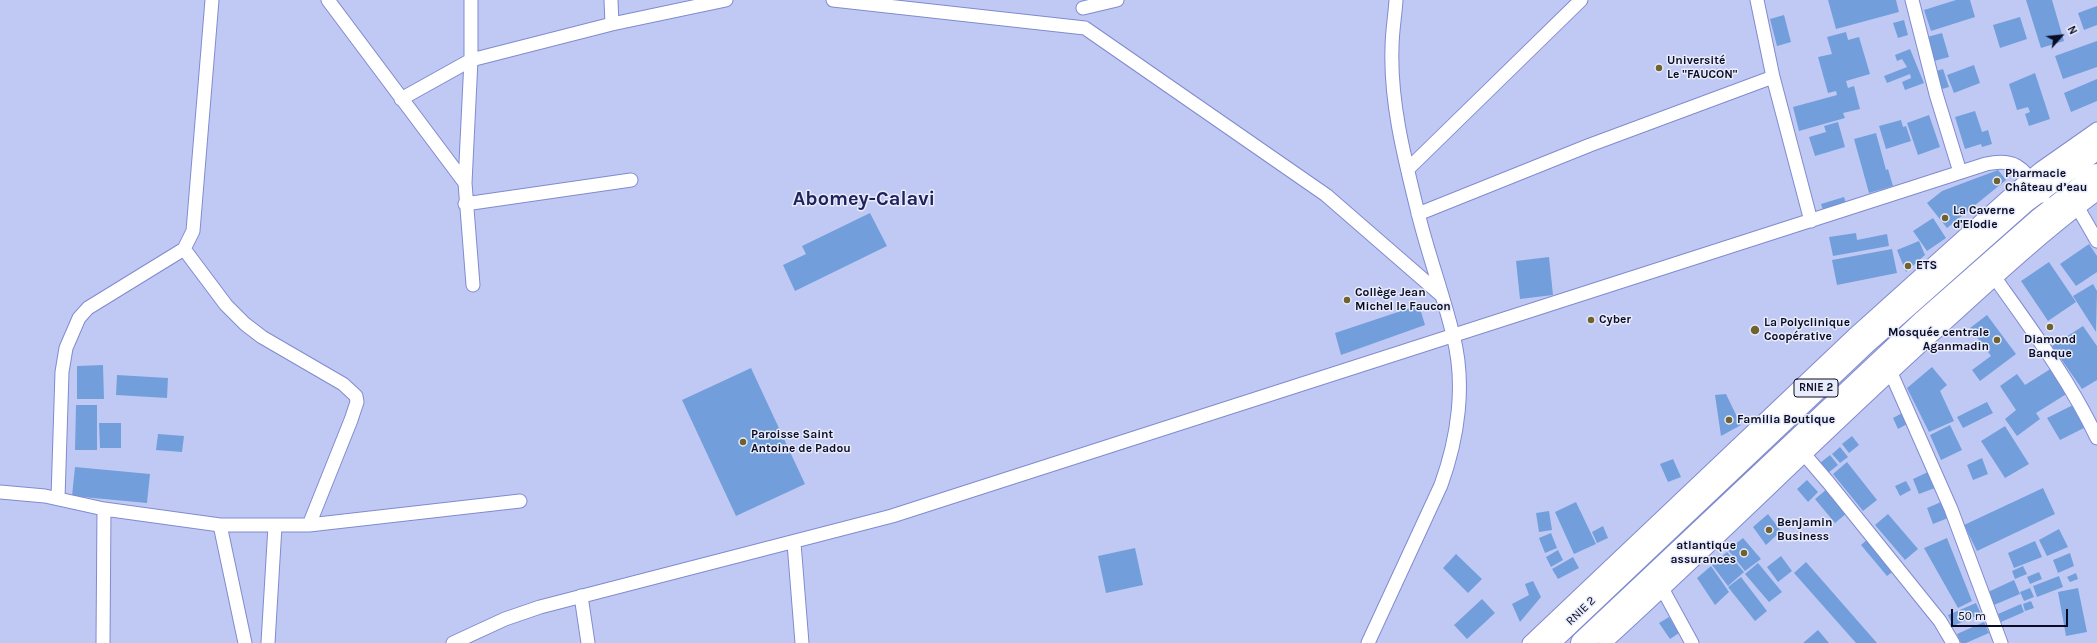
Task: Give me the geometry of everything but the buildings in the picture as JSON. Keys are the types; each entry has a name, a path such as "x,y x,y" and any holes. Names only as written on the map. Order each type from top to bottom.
{"highway":[{"name":"RNIE 2","path":"1548,643 2033,184 2097,148"},
{"name":"RNIE 2","path":"1582,643 1890,352 2052,209 2097,175"}],"street":[{"path":"58,498 62,372 66,348 78,318 88,308 184,249 193,231 212,0"},
{"path":"328,0 465,183"},
{"path":"471,0 471,60 465,183 473,285"},
{"path":"611,0 612,24"},
{"path":"401,99 471,60 612,24 726,0"},
{"path":"833,0 1085,28 1326,195 1440,294"},
{"path":"1085,28 1083,4 1117,0"},
{"path":"1368,643 1441,484 1450,461 1455,438 1458,408 1457,364 1453,336 1418,214 1408,170 1395,98 1392,49 1396,0"},
{"path":"1408,170 1581,0"},
{"path":"1757,0 1773,77 1811,221"},
{"path":"1912,0 1936,94 1960,172"},
{"path":"1418,214 1590,145 1773,77"},
{"path":"1529,643 1858,331 2097,129"},
{"path":"452,643 505,619 581,596 794,543 892,516 1960,172 2000,161 2010,162 2019,167 2052,209"},
{"path":"466,204 631,180"},
{"path":"1605,643 1663,590 1804,454 1995,278 2078,208 2097,194"},
{"path":"2078,208 2097,241"},
{"path":"184,249 226,305 245,324 262,337 343,384 356,396 357,402 351,420 309,525"},
{"path":"1995,278 2049,356 2083,409 2097,438"},
{"path":"1891,373 1951,509 2001,643"},
{"path":"1804,454 1940,621 1953,643"},
{"path":"0,492 58,498 104,509 220,525 275,526 309,525 520,501"},
{"path":"103,643 104,509"},
{"path":"220,525 245,643"},
{"path":"268,643 275,526"},
{"path":"794,543 802,643"},
{"path":"1663,590 1692,643"},
{"path":"581,596 588,643"}],"place":[{"name":"Université Le \"FAUCON\"","path":"1659,68"},
{"name":"Pharmacie Château d’eau","path":"1997,181"},
{"name":"La Caverne d'Elodie","path":"1945,218"},
{"name":"ETS","path":"1908,266"},
{"name":"Collège Jean Michel le Faucon","path":"1347,300"},
{"name":"Cyber","path":"1591,320"},
{"name":"Diamond Banque","path":"2050,327"},
{"name":"La Polyclinique Coopérative","path":"1755,330"},
{"name":"Mosquée centrale Aganmadin","path":"1997,340"},
{"name":"Familia Boutique","path":"1729,420"},
{"name":"Paroisse Saint Antoine de Padou","path":"743,442"},
{"name":"Benjamin Business","path":"1769,530"},
{"name":"atlantique assurances","path":"1744,553"}],"district":[{"name":"Abomey-Calavi","path":"864,199"}]}
